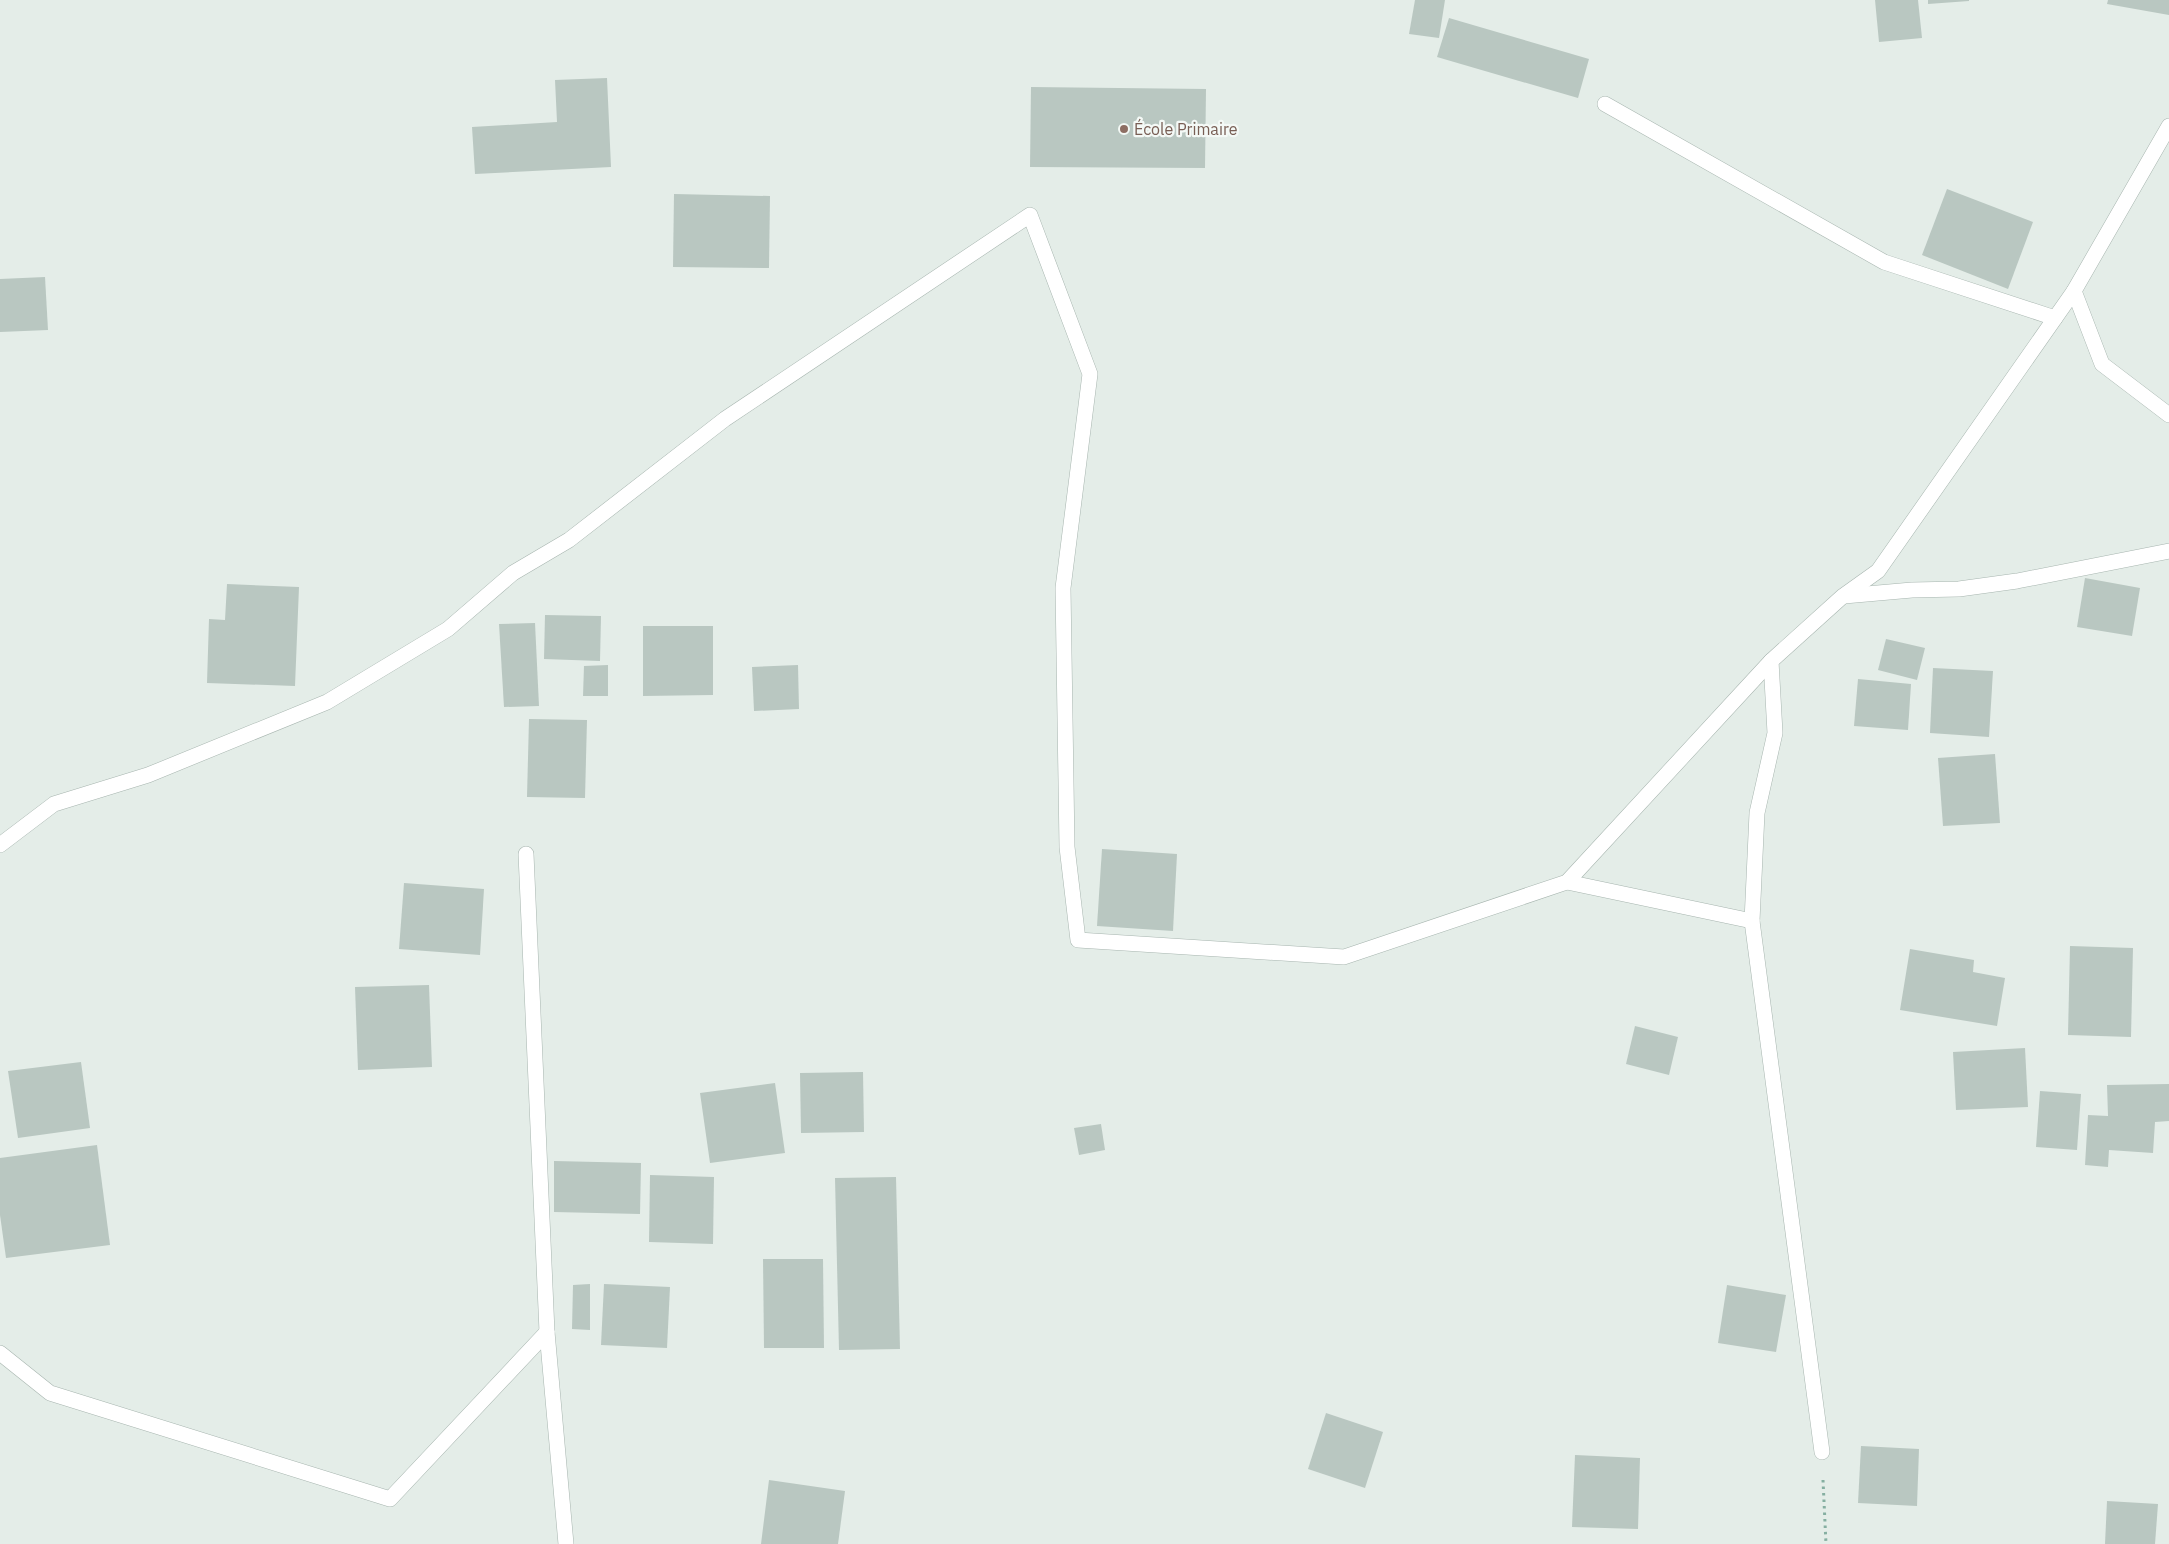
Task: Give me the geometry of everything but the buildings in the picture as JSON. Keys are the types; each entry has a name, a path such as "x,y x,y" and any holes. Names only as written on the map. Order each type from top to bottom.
{"street":[{"path":"1605,104 1884,262 2055,318"},
{"path":"0,845 54,804 148,775 327,702 448,629 513,573 568,540 725,419 1030,215 1090,374 1063,588 1067,848 1078,940 1344,957 1567,882 1771,661 1842,596 1878,571 2074,290 2169,126"},
{"path":"2074,290 2102,364 2169,415"},
{"path":"1842,596 1912,590 1959,589 2008,582 2169,551"},
{"path":"1771,661 1775,734 1757,814 1752,921 1822,1452"},
{"path":"526,854 546,1332 566,1544"},
{"path":"1567,882 1752,921"},
{"path":"0,1352 50,1393 390,1499 546,1332"}],"path":[{"path":"1822,1452 1826,1544"}],"place":[{"name":"École Primaire","path":"1124,129"}]}
